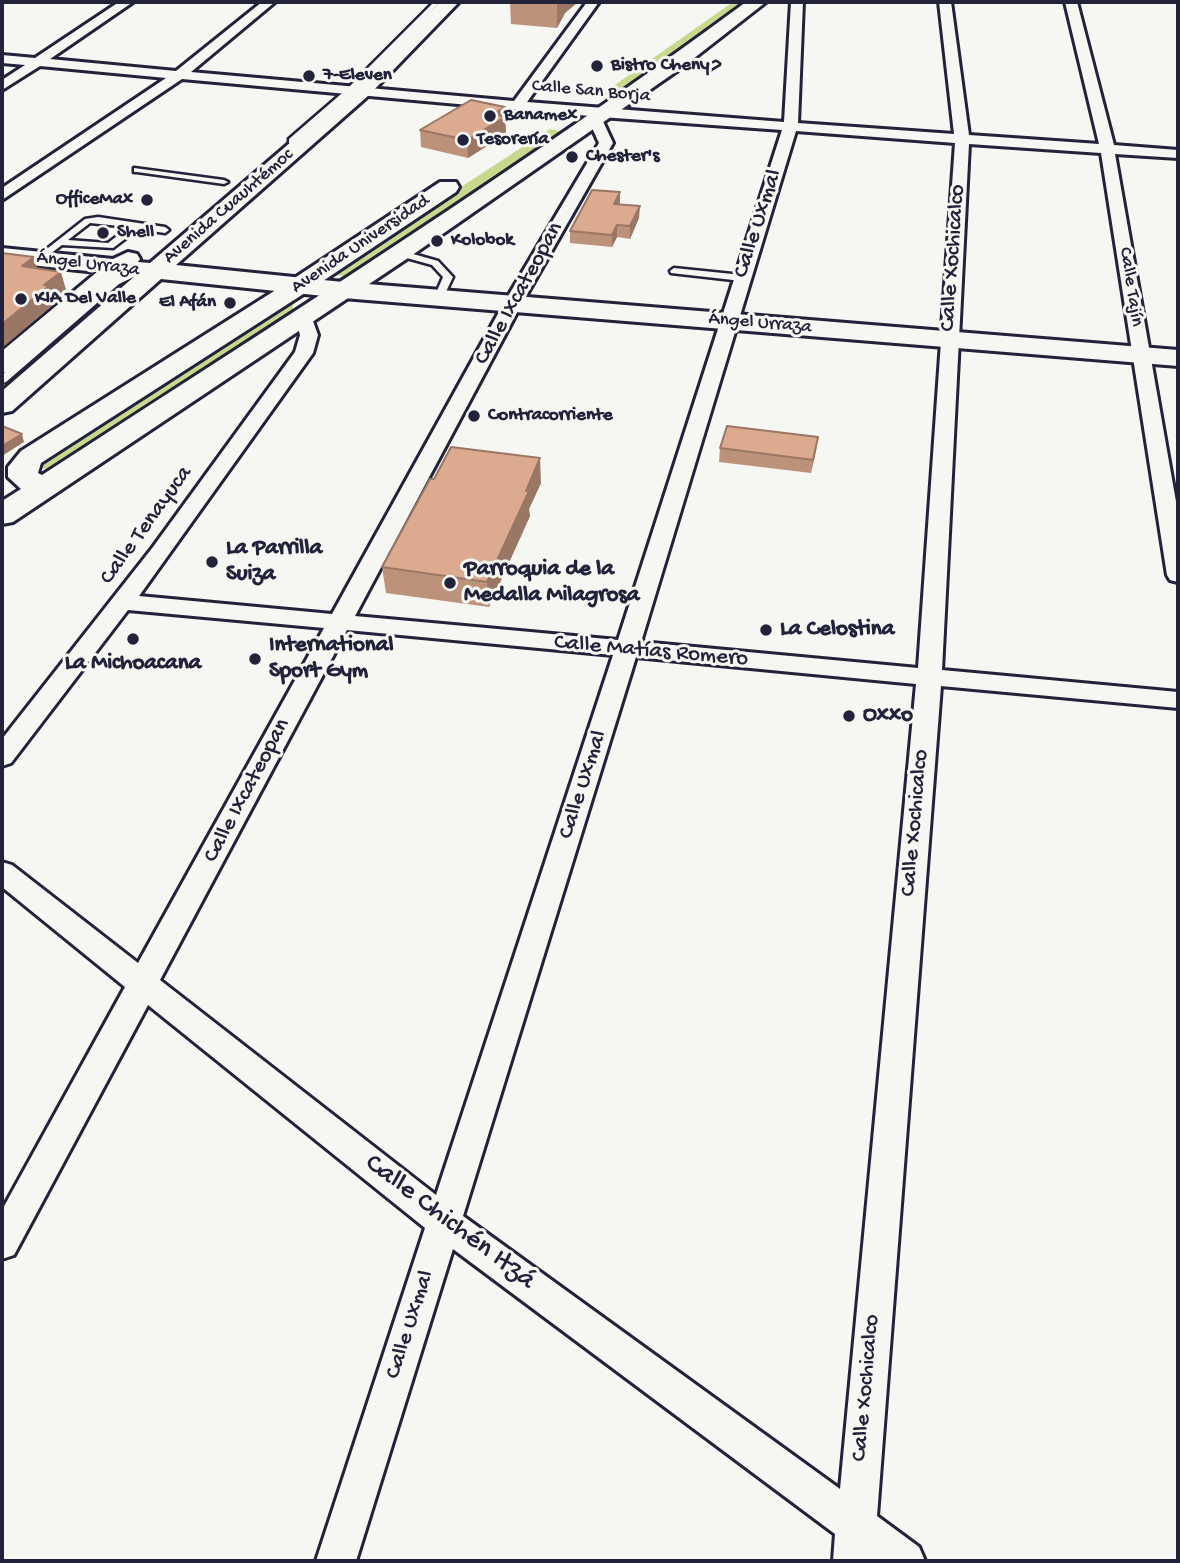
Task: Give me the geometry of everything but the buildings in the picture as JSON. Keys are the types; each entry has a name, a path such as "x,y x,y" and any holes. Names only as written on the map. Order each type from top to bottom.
{"main road":[{"name":"Avenida Cuauhtémoc","path":"204,198 349,90 422,2"},
{"name":"Avenida Cuauhtémoc","path":"2,405 349,90 450,2"},
{"name":"Avenida Universidad","path":"2,515 399,253 677,62 757,2"},
{"path":"530,132 587,94"},
{"name":"Avenida Universidad","path":"41,488 23,477 23,467 31,457 462,178"},
{"name":"Avenida Cuauhtémoc","path":"2,365 185,214"},
{"name":"Ángel Urraza","path":"2,255 117,269 343,290 1178,358"}],"street":[{"path":"2,73 108,2"},
{"path":"2,86 127,2"},
{"path":"2,195 179,75 269,2"},
{"path":"518,105 593,2"},
{"name":"Calle Uxmal","path":"337,1561 791,125 797,2"},
{"name":"Calle Xochicalco","path":"853,1561 929,678 962,139 945,2"},
{"name":"Calle Tajín","path":"1071,2 1107,148 1178,575"},
{"name":"Calle San Borja","path":"2,60 518,105 598,116 791,125 1178,154"},
{"name":"Calle Ixcateopan","path":"2,1243 513,303 606,143 598,116"},
{"name":"Calle Tenayuca","path":"2,757 124,602 304,353 309,342 310,329 304,317"},
{"name":"Calle Matías Romero","path":"124,602 1178,700"},
{"name":"Calle Chichén Itzá","path":"2,872 444,1222 905,1561"}],"lane":[{"path":"349,90 438,2"},
{"path":"677,62 709,68 716,64"},
{"path":"137,170 224,182"},
{"path":"37,259 88,221 99,220 165,230"},
{"path":"60,242 110,246 136,226"},
{"path":"399,253 435,263 448,277 439,298"},
{"path":"674,271 742,278"},
{"path":"2,380 116,282 148,272"},
{"path":"2,398 148,272"}],"green space":[{"path":"733,2 747,2 611,96 602,94"},
{"path":"550,129 563,132 343,276 327,274"},
{"path":"291,300 294,310 47,472 40,464"}],"place":[{"name":"Bistro Cheny","path":"597,66"},
{"name":"7-Eleven","path":"309,76"},
{"name":"Banamex","path":"490,116"},
{"name":"Tesorería","path":"463,140"},
{"name":"Chester's","path":"572,157"},
{"name":"OfficeMax","path":"147,200"},
{"name":"Shell","path":"103,233"},
{"name":"Kolobok","path":"437,241"},
{"name":"KIA Del Valle","path":"21,299"},
{"name":"El Afán","path":"230,303"},
{"name":"Contracorriente","path":"474,416"},
{"name":"La Parrilla Suiza","path":"212,562"},
{"name":"Parroquia de la Medalla Milagrosa","path":"450,583"},
{"name":"La Celostina","path":"766,630"},
{"name":"La Michoacana","path":"133,639"},
{"name":"International Sport Gym","path":"255,659"},
{"name":"Oxxo","path":"849,716"}]}
